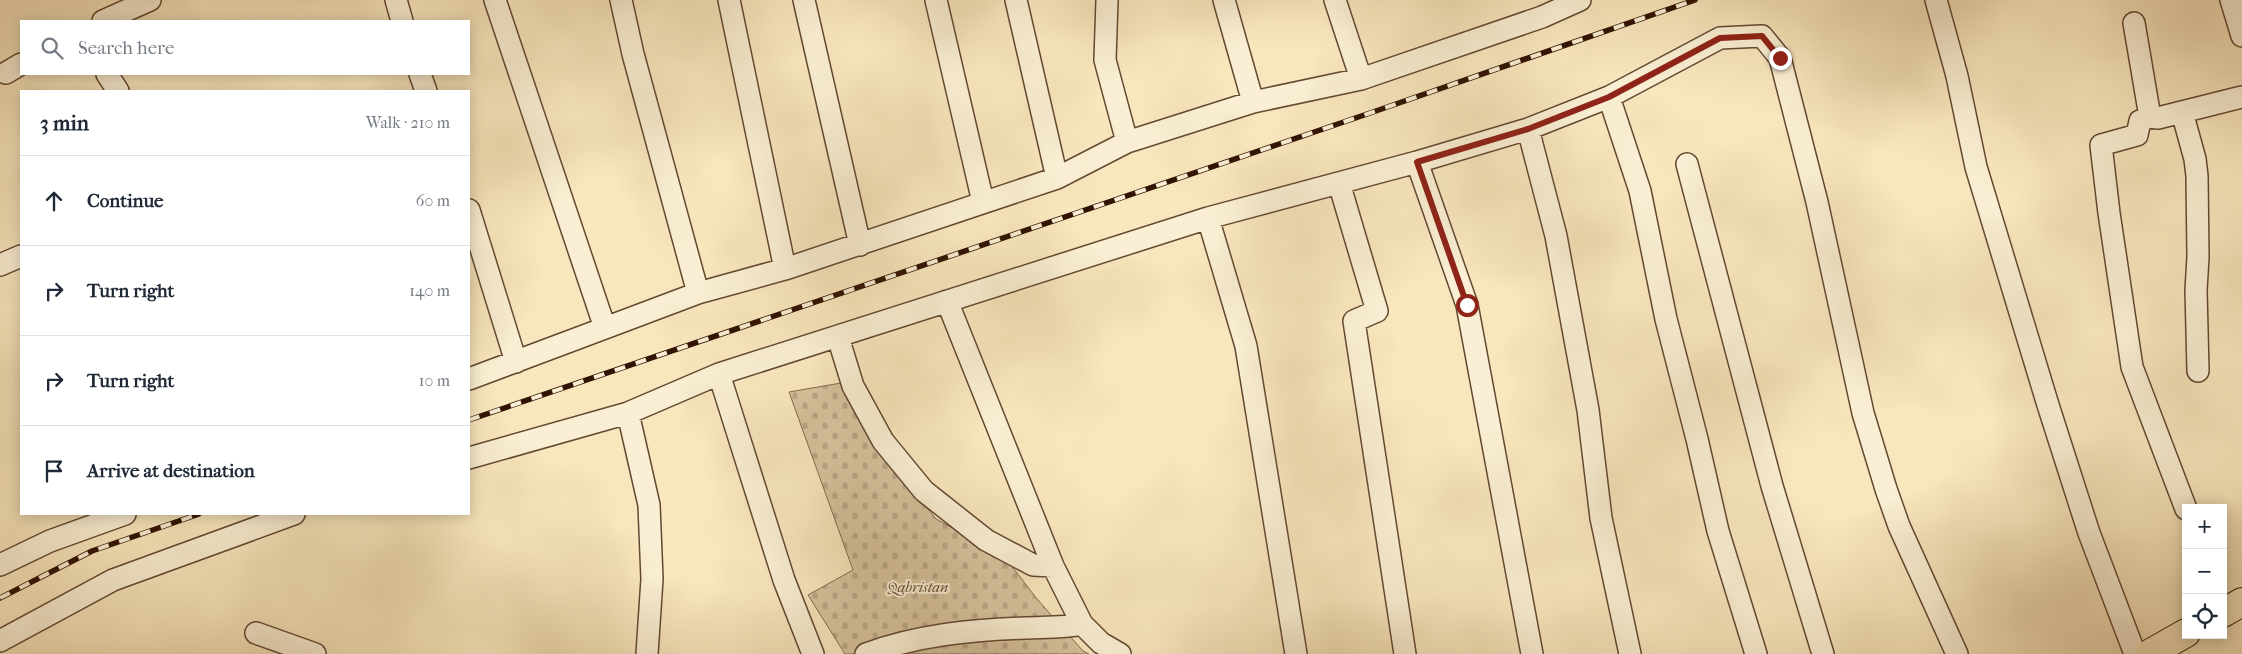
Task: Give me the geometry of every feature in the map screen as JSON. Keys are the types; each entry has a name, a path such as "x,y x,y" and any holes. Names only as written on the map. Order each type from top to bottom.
{"highway":[{"path":"2149,654 2182,636"}],"street":[{"path":"105,20 150,0"},
{"path":"396,0 402,20"},
{"path":"495,0 605,328"},
{"path":"621,0 633,54 698,293"},
{"path":"729,0 785,270"},
{"path":"804,0 860,245"},
{"path":"936,0 983,202"},
{"path":"1016,0 1057,178"},
{"path":"1107,0 1105,60 1127,142"},
{"path":"1224,0 1253,102"},
{"path":"1335,0 1361,79"},
{"path":"470,379 698,293 785,270 1057,178 1127,142 1253,102 1361,79 1542,17 1580,0"},
{"path":"1936,0 1957,76 1976,167 2048,405 2089,533 2135,654"},
{"path":"2231,0 2242,36"},
{"path":"2134,22 2150,118"},
{"path":"470,458 628,413 719,374 1208,218 1417,162 1528,129 1609,97 1720,38 1762,36 1780,58 1816,202 1863,413 1899,526 1957,654"},
{"path":"108,75 117,90"},
{"path":"420,75 426,90"},
{"path":"1609,97 1640,191 1666,319 1697,439 1718,531 1756,654"},
{"path":"2184,504 2132,368 2101,145 2137,134 2140,121 2242,98"},
{"path":"2182,112 2195,159 2197,176 2198,257 2196,290 2198,371"},
{"path":"1528,129 1558,246 1588,410 1601,518 1630,654"},
{"path":"1417,162 1467,305 1532,654"},
{"path":"1687,164 1772,486 1823,654"},
{"path":"1339,183 1377,311 1354,322 1405,654"},
{"path":"470,213 516,362"},
{"path":"1208,218 1246,346 1296,654"},
{"path":"0,265 20,256"},
{"path":"947,301 1053,566 1082,624 1101,642 1120,654"},
{"path":"838,337 853,386 878,433 924,491 986,540 1033,565 1053,566"},
{"path":"719,374 784,580 813,654"},
{"path":"628,413 650,504 652,579 647,654"},
{"path":"0,565 50,541 122,515"},
{"path":"0,641 113,580 291,515"},
{"path":"866,654 894,644 940,634 1025,628 1064,628 1082,624"},
{"path":"256,633 302,652"}],"green space":[{"name":"Qabristan","path":"841,383 881,452 936,519 1004,556 1037,599 1083,651 1089,654 845,654 808,595 853,570 789,392"}],"railway":[{"path":"470,420 1373,112 1695,0"},
{"path":"0,598 92,551 196,515"}],"route":[{"path":"1467,305 1417,162 1528,129 1609,97 1720,38 1762,36 1780,58"}]}
